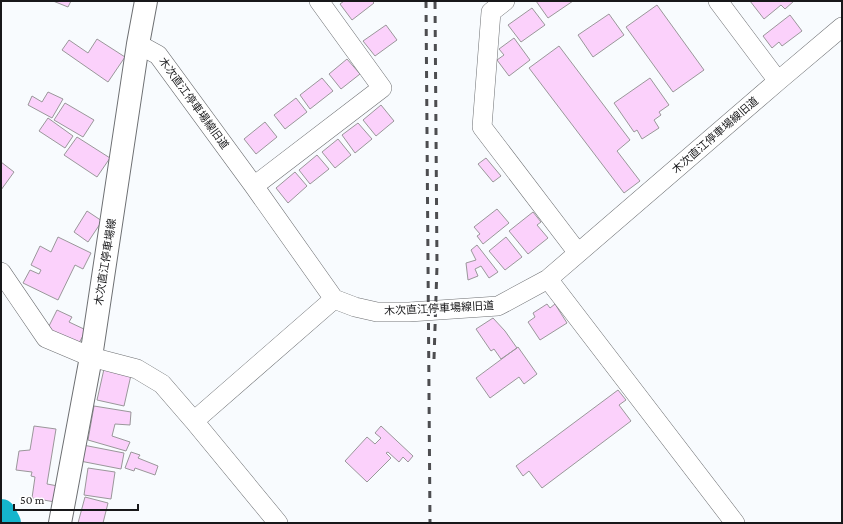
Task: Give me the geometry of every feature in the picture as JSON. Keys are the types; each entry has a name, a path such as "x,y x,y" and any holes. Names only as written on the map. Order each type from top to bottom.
{"main road":[{"name":"木次直江停車場線","path":"60,523 91,357 138,44 146,1"}],"street":[{"path":"505,1 491,12 482,127 578,253"},
{"path":"718,1 778,81"},
{"path":"254,186 382,88 328,4"},
{"name":"木次直江停車場線旧道","path":"138,44 158,55 254,186 334,299 355,307 377,312 408,312 498,306 548,280 842,27"},
{"path":"1,272 46,338 91,357 137,369 162,384 278,523"},
{"path":"548,280 736,523"},
{"path":"194,421 334,299"}],"building":[{"path":"53,1 71,1 68,7"},
{"path":"344,1 372,1 374,3 352,20 340,4"},
{"path":"536,1 573,1 548,18"},
{"path":"750,1 794,1 785,9 781,5 764,19"},
{"path":"657,5 704,70 673,92 626,27"},
{"path":"532,8 545,25 521,42 508,25"},
{"path":"609,14 624,35 593,57 578,35"},
{"path":"790,15 802,31 782,46 779,42 772,48 763,36"},
{"path":"386,25 397,40 375,56 363,41"},
{"path":"514,38 530,60 509,76 497,60 504,55 499,49"},
{"path":"97,39 125,57 108,82 62,50 69,40 88,53"},
{"path":"559,46 630,140 617,151 640,181 624,193 529,68"},
{"path":"347,59 360,74 341,89 329,74"},
{"path":"322,78 333,91 310,109 300,95"},
{"path":"650,78 669,105 659,112 661,115 654,120 659,128 642,139 637,130 634,132 614,103"},
{"path":"48,92 63,99 52,118 28,105 32,96 42,102"},
{"path":"296,98 307,112 285,129 274,115"},
{"path":"65,103 94,120 83,137 54,120"},
{"path":"381,105 394,121 376,136 363,120"},
{"path":"48,118 73,136 65,148 39,131"},
{"path":"265,122 277,137 256,154 244,139"},
{"path":"358,123 372,139 355,153 342,135"},
{"path":"77,137 110,158 97,177 64,155"},
{"path":"338,139 351,155 335,168 322,152"},
{"path":"317,155 329,169 310,184 299,170"},
{"path":"486,158 501,176 493,182 478,164"},
{"path":"1,162 14,172 1,190"},
{"path":"295,172 307,186 288,203 276,188"},
{"path":"497,209 509,223 483,244 477,236 480,234 474,227"},
{"path":"87,211 102,221 88,242 74,232"},
{"path":"533,212 541,222 537,225 548,238 528,254 509,231"},
{"path":"58,237 91,253 83,269 75,265 58,300 23,283 30,270 39,274 41,270 31,265 40,246 51,252"},
{"path":"506,237 522,257 505,270 489,251"},
{"path":"477,245 498,272 489,278 481,266 475,269 478,276 468,280 466,263 476,260 471,250"},
{"path":"547,304 550,308 555,304 567,323 540,340 528,322 535,317 533,313"},
{"path":"57,310 72,317 69,322 86,330 78,345 47,330"},
{"path":"493,318 505,331 517,348 501,359 494,349 491,351 476,329"},
{"path":"518,347 537,374 524,384 519,377 490,398 476,378"},
{"path":"104,369 131,375 124,406 97,400"},
{"path":"618,390 626,400 619,405 631,421 542,488 529,471 523,476 516,466"},
{"path":"94,406 131,412 130,425 115,424 112,436 130,442 126,451 88,440"},
{"path":"34,426 56,429 47,484 58,486 55,502 32,498 35,477 31,476 32,472 16,470 19,451 30,450"},
{"path":"381,426 413,456 408,462 403,457 399,462 388,452 386,453 391,458 367,482 345,461 367,437 375,444 381,438 375,433"},
{"path":"83,445 124,453 121,469 80,461"},
{"path":"131,452 140,455 138,458 158,466 155,475 135,468 134,471 125,468"},
{"path":"88,468 115,472 111,499 84,495"},
{"path":"85,497 108,503 103,523 78,523"}],"waterway":[{"path":"1,514 6,523"}],"railway":[{"path":"426,1 430,523"},
{"path":"434,359 437,266 435,1"}]}
